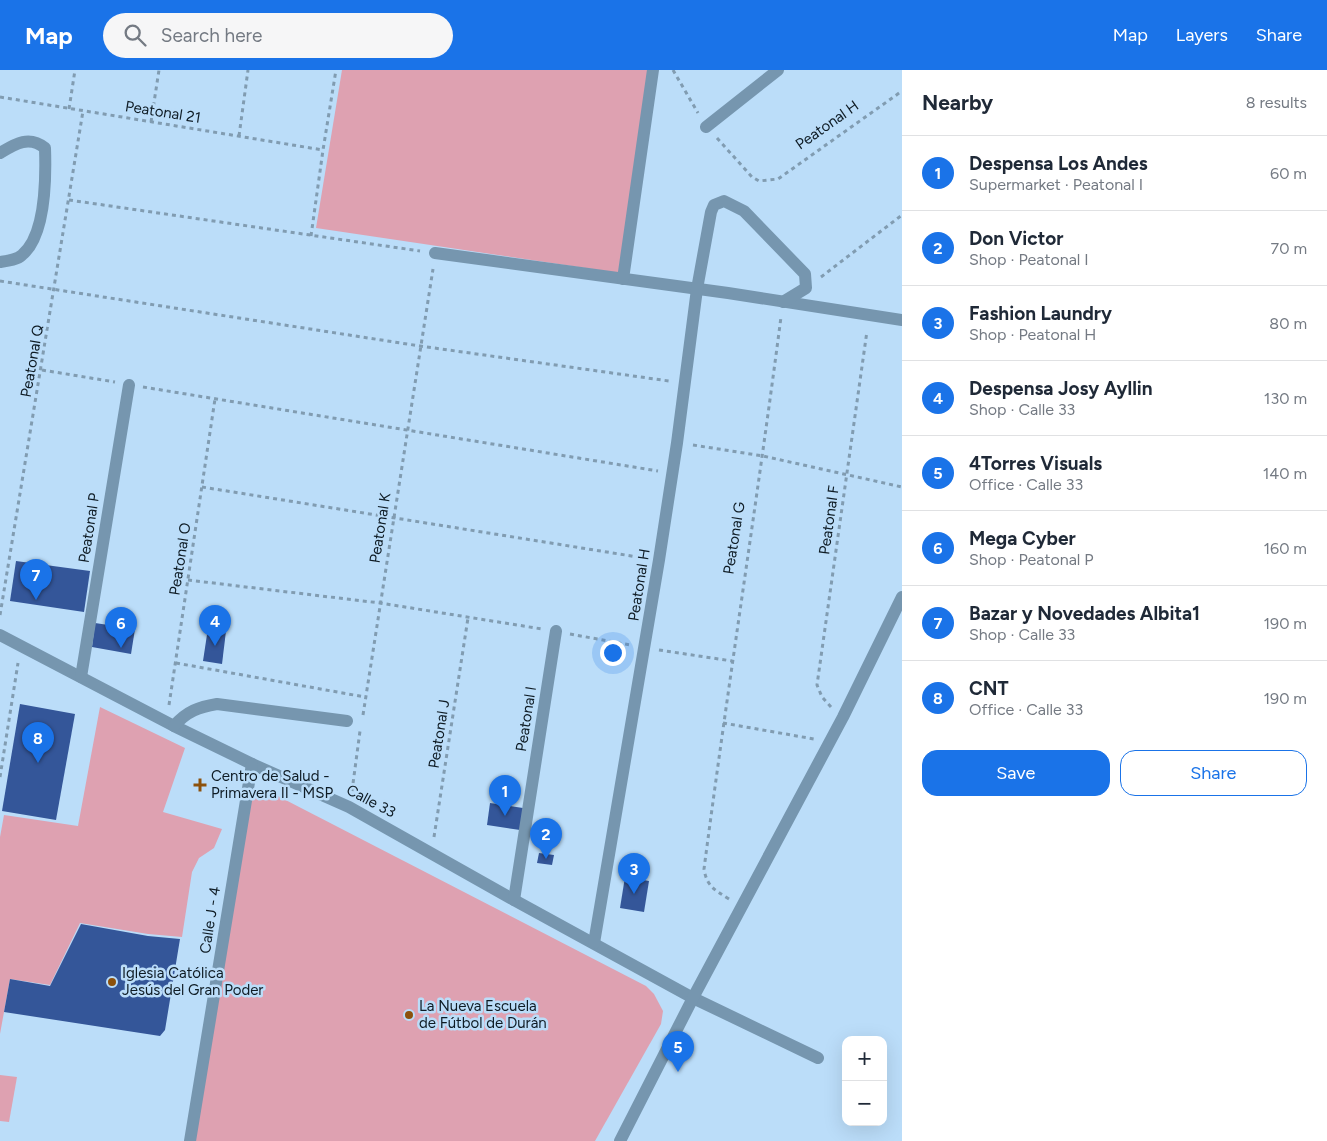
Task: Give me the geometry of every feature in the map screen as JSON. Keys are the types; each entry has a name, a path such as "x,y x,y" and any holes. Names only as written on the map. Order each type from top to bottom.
{"street":[{"path":"623,279 653,70"},
{"path":"706,127 778,70"},
{"path":"0,153 20,142 39,143 44,148 46,178 39,221 31,246 20,257 0,262"},
{"name":"Peatonal H","path":"594,944 659,560 677,443 697,289 714,205 724,201 744,211 805,274 806,288"},
{"path":"435,253 697,289 902,320"},
{"path":"783,302 806,288"},
{"name":"Peatonal P","path":"81,677 129,385"},
{"path":"620,1141 693,998 843,717 902,596"},
{"name":"Peatonal I","path":"514,900 556,631"},
{"name":"Calle 33","path":"0,635 170,724 252,764 349,807 693,998 818,1058"},
{"path":"170,724 199,706 217,704 347,721"},
{"name":"Calle J - 4","path":"190,1141 252,764"}],"path":[{"path":"69,109 75,70"},
{"path":"151,122 159,70"},
{"path":"239,136 248,70"},
{"path":"311,236 322,150 336,70"},
{"name":"Peatonal H","path":"769,182 778,179 902,92"},
{"name":"Peatonal 21","path":"0,97 322,150"},
{"name":"Peatonal Q","path":"0,615 42,370 83,111"},
{"path":"69,200 435,253"},
{"path":"806,288 902,215"},
{"name":"Peatonal K","path":"349,807 406,430 435,253"},
{"path":"0,281 420,346 685,383"},
{"name":"Peatonal G","path":"742,906 711,888 705,878 704,869 783,302"},
{"name":"Peatonal F","path":"843,717 822,697 818,685 869,316"},
{"path":"42,370 672,473"},
{"name":"Peatonal O","path":"170,724 176,663 215,399"},
{"path":"677,443 763,456 902,488"},
{"path":"202,487 659,560"},
{"path":"188,580 380,604 732,661"},
{"name":"Peatonal J","path":"431,852 468,618"},
{"path":"0,777 21,646"},
{"path":"176,663 365,697"},
{"path":"723,723 830,742"}],"shaded area":[{"path":"342,70 649,70 619,273 316,228"},
{"path":"100,707 185,748 163,812 222,829 214,848 199,858 192,872 182,937 148,934 80,923 50,985 10,979 0,1034 0,837 4,815 78,826"},
{"path":"265,792 272,793 646,986 654,994 663,1011 661,1024 595,1141 195,1141 250,800"},
{"path":"0,1075 17,1077 9,1122 0,1121"}],"building":[{"path":"16,561 90,571 84,612 10,601"},
{"path":"95,623 135,629 131,654 92,647"},
{"path":"208,628 226,631 222,664 203,661"},
{"path":"20,704 75,714 56,820 2,811"},
{"path":"490,803 523,808 520,830 487,825"},
{"path":"539,853 554,855 552,865 537,863"},
{"path":"625,877 649,881 644,912 620,908"},
{"name":"Iglesia Católica Jesús del Gran Poder","path":"81,924 148,936 180,939 165,1030 160,1036 4,1012 10,979 50,986"}],"place":[{"name":"Bazar y Novedades Albita1","path":"36,600"},
{"name":"Despensa Josy Ayllin","path":"215,646"},
{"name":"Mega Cyber","path":"121,648"},
{"name":"CNT","path":"38,763"},
{"name":"Centro de Salud - Primavera II - MSP","path":"200,785"},
{"name":"Despensa Los Andes","path":"505,816"},
{"name":"Don Victor","path":"546,859"},
{"name":"Fashion Laundry","path":"634,894"},
{"name":"Iglesia Católica Jesús del Gran Poder","path":"112,982"},
{"name":"La Nueva Escuela de Fútbol de Durán","path":"409,1015"},
{"name":"4Torres Visuals","path":"678,1072"}]}
